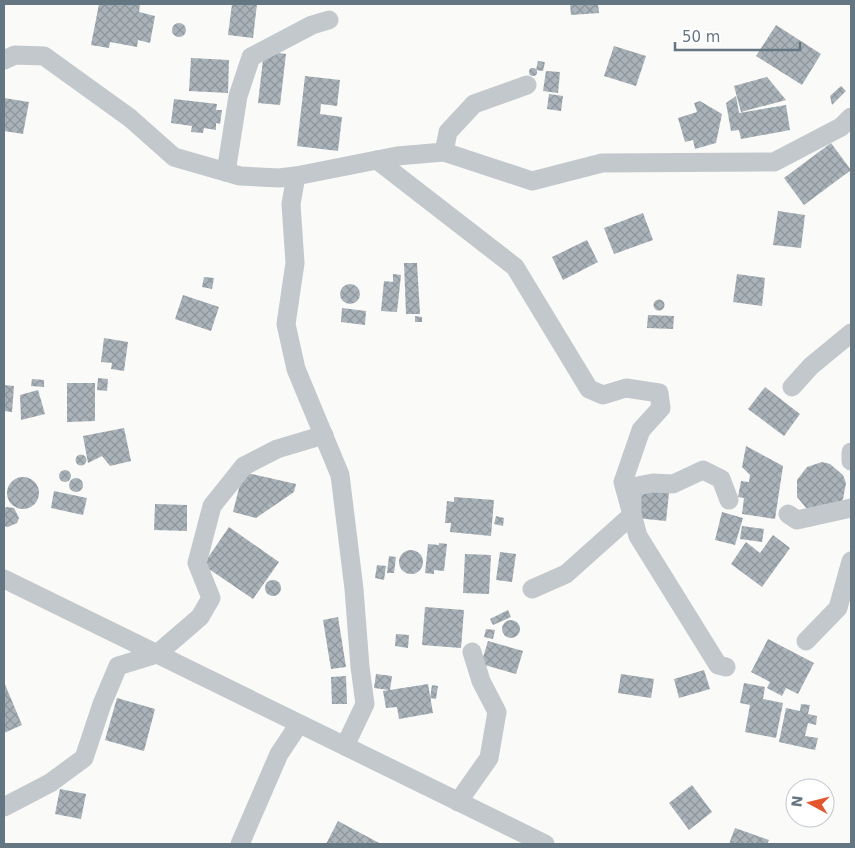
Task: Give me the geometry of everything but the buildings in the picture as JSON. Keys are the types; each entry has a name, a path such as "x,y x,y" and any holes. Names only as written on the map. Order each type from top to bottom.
{"street":[{"path":"226,172 238,96 251,57 312,25 329,20"},
{"path":"7,54 44,56 130,118 174,157 240,176 279,178 397,156 444,152 532,181 602,163 774,162 850,123"},
{"path":"444,152 448,132 474,104 527,85"},
{"path":"377,160 515,267 589,389 603,396 626,388 659,392 661,408 641,430 623,482 638,536 718,665 726,667"},
{"path":"296,176 291,204 294,263 286,324 296,369 340,475 354,589 365,704 345,746"},
{"path":"792,387 811,366 851,333"},
{"path":"4,807 50,783 84,758 102,704 118,666 156,654 200,617 211,598 197,563 212,506 244,466 276,449 324,435"},
{"path":"851,452 851,461"},
{"path":"532,589 566,574 632,515 632,487 653,483 673,484 703,470 721,479 729,500"},
{"path":"788,514 797,520 851,508"},
{"path":"806,641 838,608 851,561"},
{"path":"4,579 546,844"},
{"path":"458,802 489,758 497,712 481,681 472,652"},
{"path":"240,844 279,754 299,724"}]}
